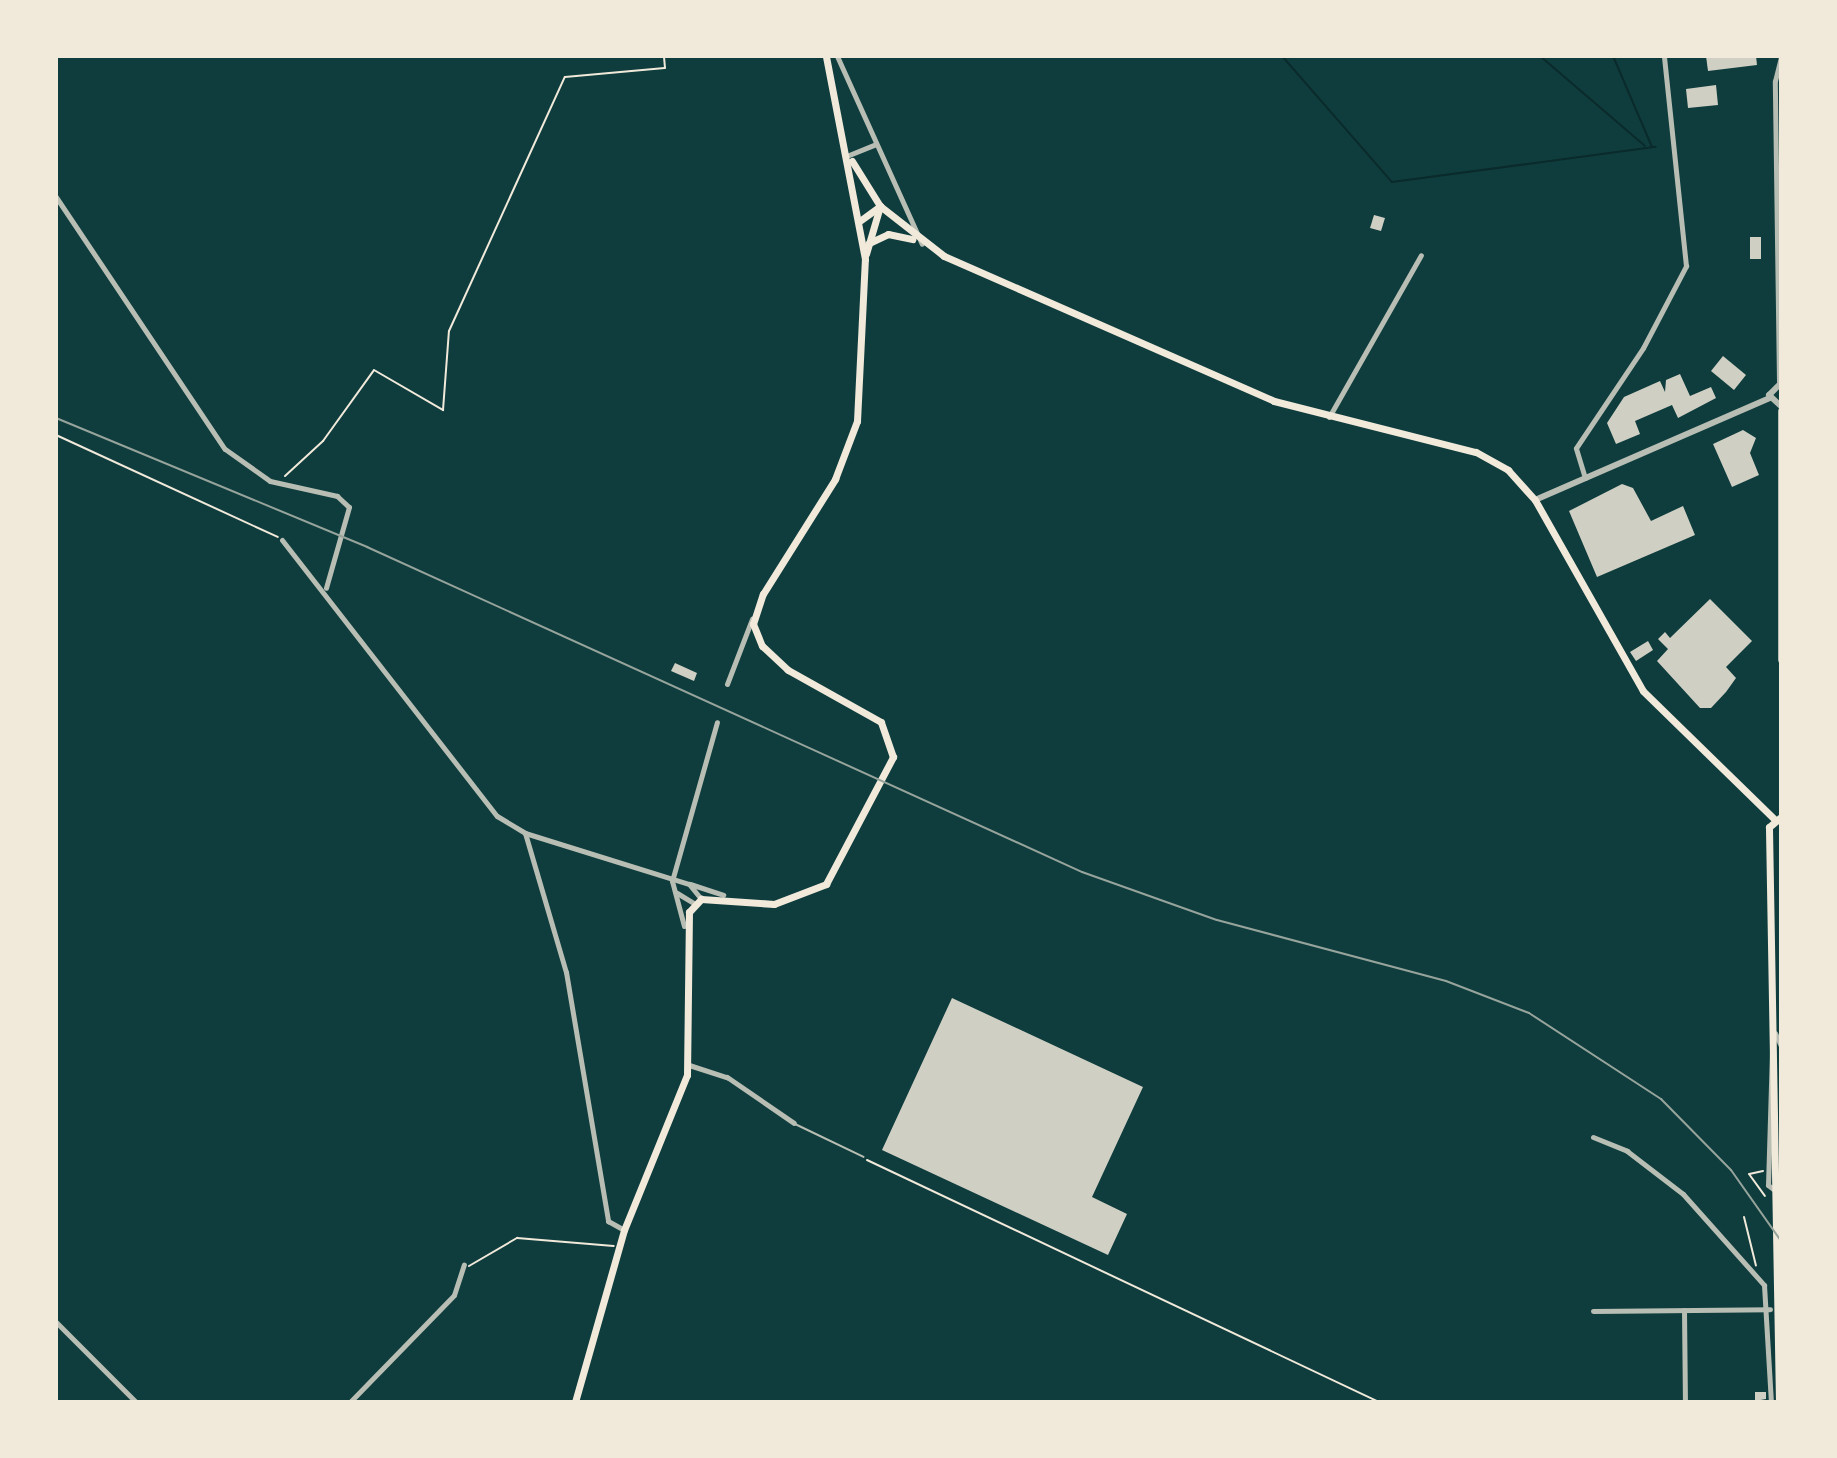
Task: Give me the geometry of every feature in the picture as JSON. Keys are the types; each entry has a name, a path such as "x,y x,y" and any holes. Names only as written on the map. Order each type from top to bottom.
{"main road":[{"path":"575,1402 624,1230 689,1065 684,926 698,902 723,895 774,904 826,884 875,797 887,772 893,749 881,722 771,656 753,630 754,615 853,439 865,259 849,155 826,56"},
{"path":"849,155 880,206 919,242"},
{"path":"861,220 880,206"},
{"path":"865,259 880,206"},
{"path":"869,243 888,234 919,242 1274,401 1329,418 1484,455 1535,500 1643,691 1778,818 1774,852 1776,1401"}],"street":[{"path":"837,56 919,242"},
{"path":"1585,478 1576,456 1580,439 1643,348 1686,266 1664,56"},
{"path":"1535,500 1770,398 1780,382 1775,81 1781,57"},
{"path":"849,155 876,144"},
{"path":"56,197 225,449 276,484 337,496 351,520 326,588"},
{"path":"1329,418 1421,255"},
{"path":"1770,398 1781,408 1781,660"},
{"path":"282,540 326,588 483,802 525,833 723,895"},
{"path":"727,684 754,615"},
{"path":"684,926 672,881 717,722"},
{"path":"525,833 566,972 608,1221 624,1230"},
{"path":"689,884 698,902"},
{"path":"676,893 698,902"},
{"path":"1777,1049 1767,1059 1768,1171 1770,1193 1781,1195"},
{"path":"689,1065 727,1077 794,1123"},
{"path":"1593,1137 1627,1151 1683,1194 1753,1269 1764,1285 1770,1309 1776,1401"},
{"path":"350,1402 454,1295 464,1265"},
{"path":"1764,1285 1781,1290"},
{"path":"1593,1311 1770,1309"},
{"path":"1684,1310 1685,1402"},
{"path":"56,1322 136,1402"}],"lane":[{"path":"794,1123 864,1157"}],"path":[{"path":"276,484 323,441 374,370 443,410 449,331 565,77 665,68 664,56"},
{"path":"56,435 282,540"},
{"path":"864,1157 882,1172 1379,1402"},
{"path":"1765,1196 1749,1174 1768,1171"},
{"path":"1744,1217 1757,1262 1753,1269"},
{"path":"464,1265 476,1266 517,1238 618,1248"}],"building":[{"path":"1706,56 1756,56 1757,65 1708,71"},
{"path":"1716,85 1718,105 1688,108 1686,89"},
{"path":"1374,215 1385,218 1381,231 1370,228"},
{"path":"1750,237 1761,237 1761,259 1750,259"},
{"path":"1723,356 1746,375 1734,390 1711,371"},
{"path":"1680,374 1690,396 1711,387 1716,398 1678,418 1672,405 1635,421 1640,434 1616,444 1607,423 1624,397 1660,381 1665,392 1666,380"},
{"path":"1743,430 1756,438 1750,453 1759,475 1732,487 1713,444"},
{"path":"1622,484 1633,488 1651,521 1683,506 1695,535 1597,577 1569,511"},
{"path":"1710,599 1752,641 1726,667 1736,678 1726,692 1711,708 1700,708 1657,661 1668,649 1658,639 1665,632 1670,638"},
{"path":"1648,641 1653,650 1636,661 1630,652"},
{"path":"675,663 697,673 694,681 671,671"},
{"path":"952,998 1143,1087 1092,1197 1127,1214 1108,1255 882,1150"},
{"path":"1755,1392 1766,1392 1766,1399 1755,1401"}],"waterway":[{"path":"1282,56 1392,182 1656,147"},
{"path":"1540,56 1645,146"},
{"path":"1613,56 1652,147"}],"railway":[{"path":"56,418 367,547 1082,872 1217,920 1446,981 1529,1013 1661,1099 1731,1170 1781,1241"}]}
